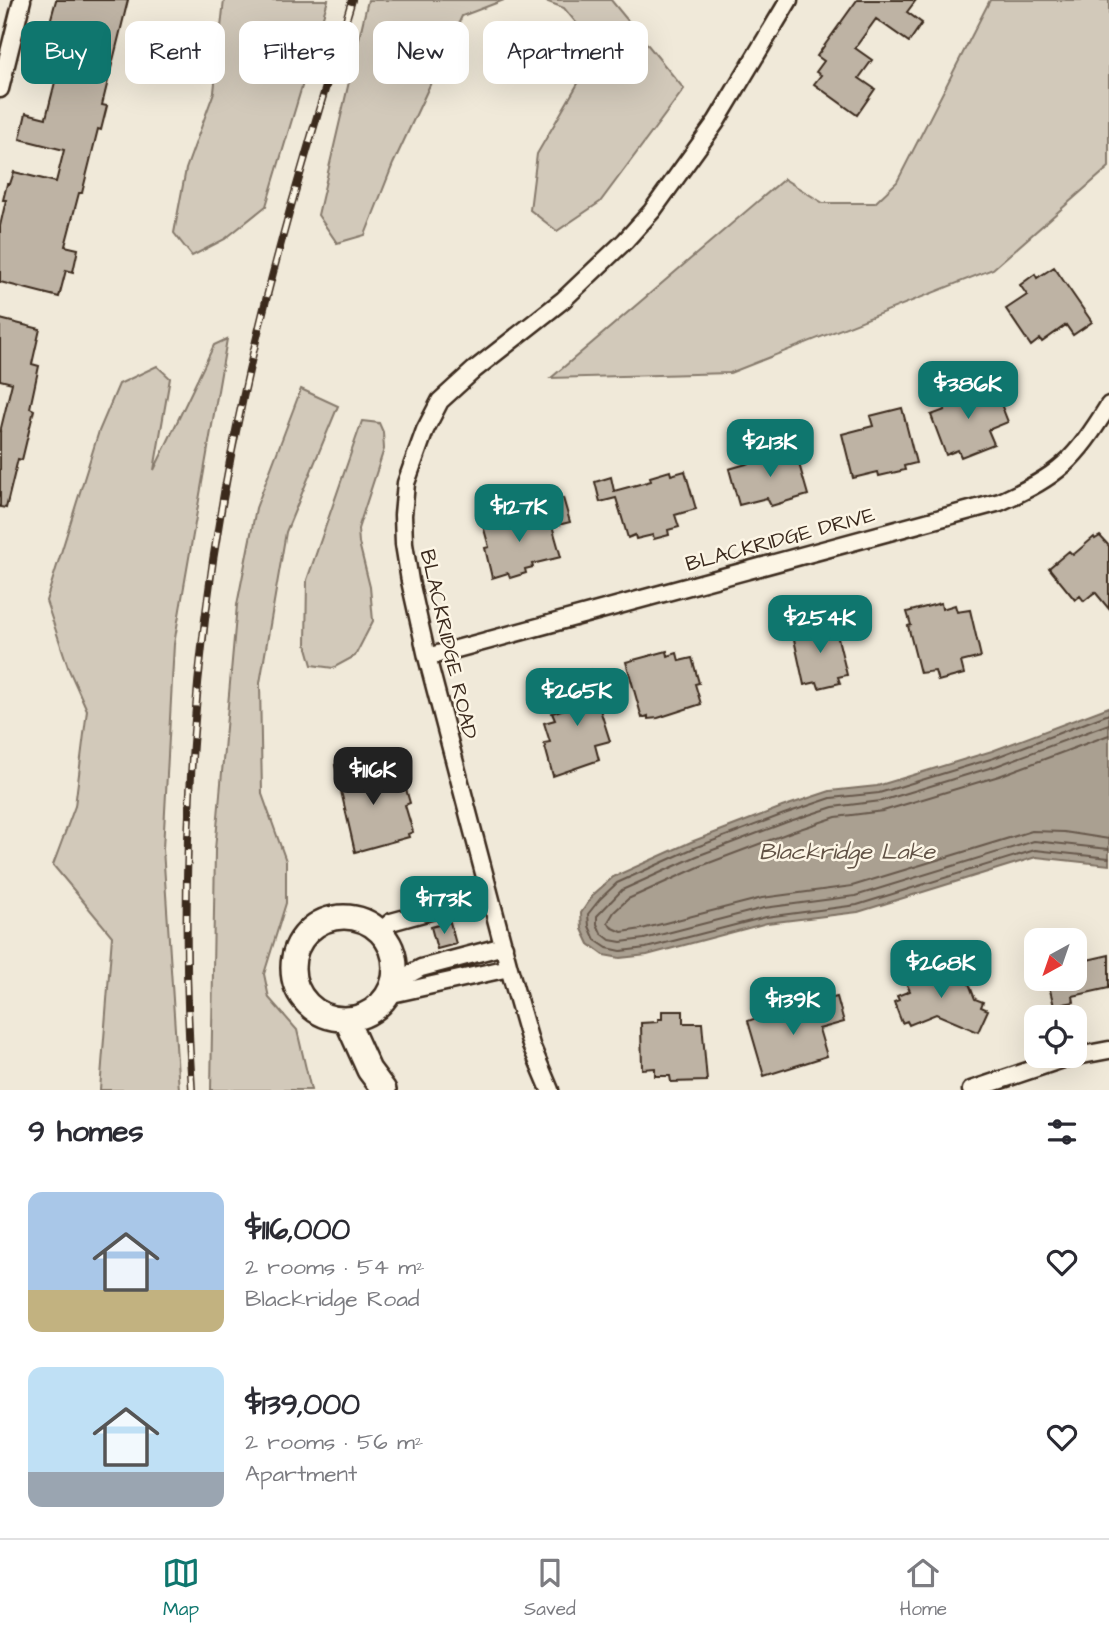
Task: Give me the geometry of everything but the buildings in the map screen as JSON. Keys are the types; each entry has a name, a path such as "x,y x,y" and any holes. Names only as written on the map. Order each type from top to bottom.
{"street":[{"path":"0,89 22,0"},
{"name":"BLACKRIDGE ROAD","path":"550,1090 531,1045 509,968 427,657 404,544 406,483 415,455 440,401 474,370 563,300 625,241 652,211 716,122 789,0"},
{"name":"BLACKRIDGE DRIVE","path":"427,657 1000,502 1037,485 1062,468 1086,443 1109,405"},
{"path":"380,932 391,922 489,895"},
{"path":"390,989 395,969 393,955 380,932 362,921 342,917 332,919 312,929 297,948 294,974 296,986 303,997 321,1014 346,1019 369,1012 390,989 421,968 504,946"},
{"path":"390,989 509,968"},
{"path":"346,1019 369,1070 384,1090"},
{"path":"971,1090 1066,1058 1109,1050"}],"shaded area":[{"path":"224,0 328,0 322,21 239,21 239,84 303,84 266,206 225,239 192,256 174,233 186,169 215,84 225,84 225,21 222,21"},
{"path":"368,0 504,0 462,16 460,21 373,21 373,84 430,84 393,164 365,235 337,243 318,215 348,84 359,84 359,39"},
{"path":"543,0 611,0 628,21 575,21 564,8"},
{"path":"990,0 1109,0 1109,167 993,269 730,373 551,378 784,179 823,203 875,203 897,182"},
{"path":"648,45 684,89 600,202 557,231 530,210 537,154 578,84 648,84"},
{"path":"227,339 174,644 163,849 179,1090 100,1090 112,936 53,865 75,806 87,710 69,670 46,601 99,431 119,384 157,366 170,378 154,470 214,345"},
{"path":"301,389 338,406 286,532 260,683 262,794 286,861 286,903 264,974 269,998 297,1030 311,1090 211,1090 215,850 237,605 256,508"},
{"path":"362,421 379,423 383,432 384,449 358,529 370,587 373,621 355,656 333,668 312,665 306,644 307,580"}],"water":[{"name":"Blackridge Lake","path":"1109,707 1109,865 1036,857 858,912 767,923 647,955 620,958 604,955 589,944 582,929 581,913 594,894 613,877 691,842 830,791 877,786 992,751"}],"railway":[{"path":"192,1090 188,1003 188,829 201,655 212,569 243,398 267,297 352,0"}]}
